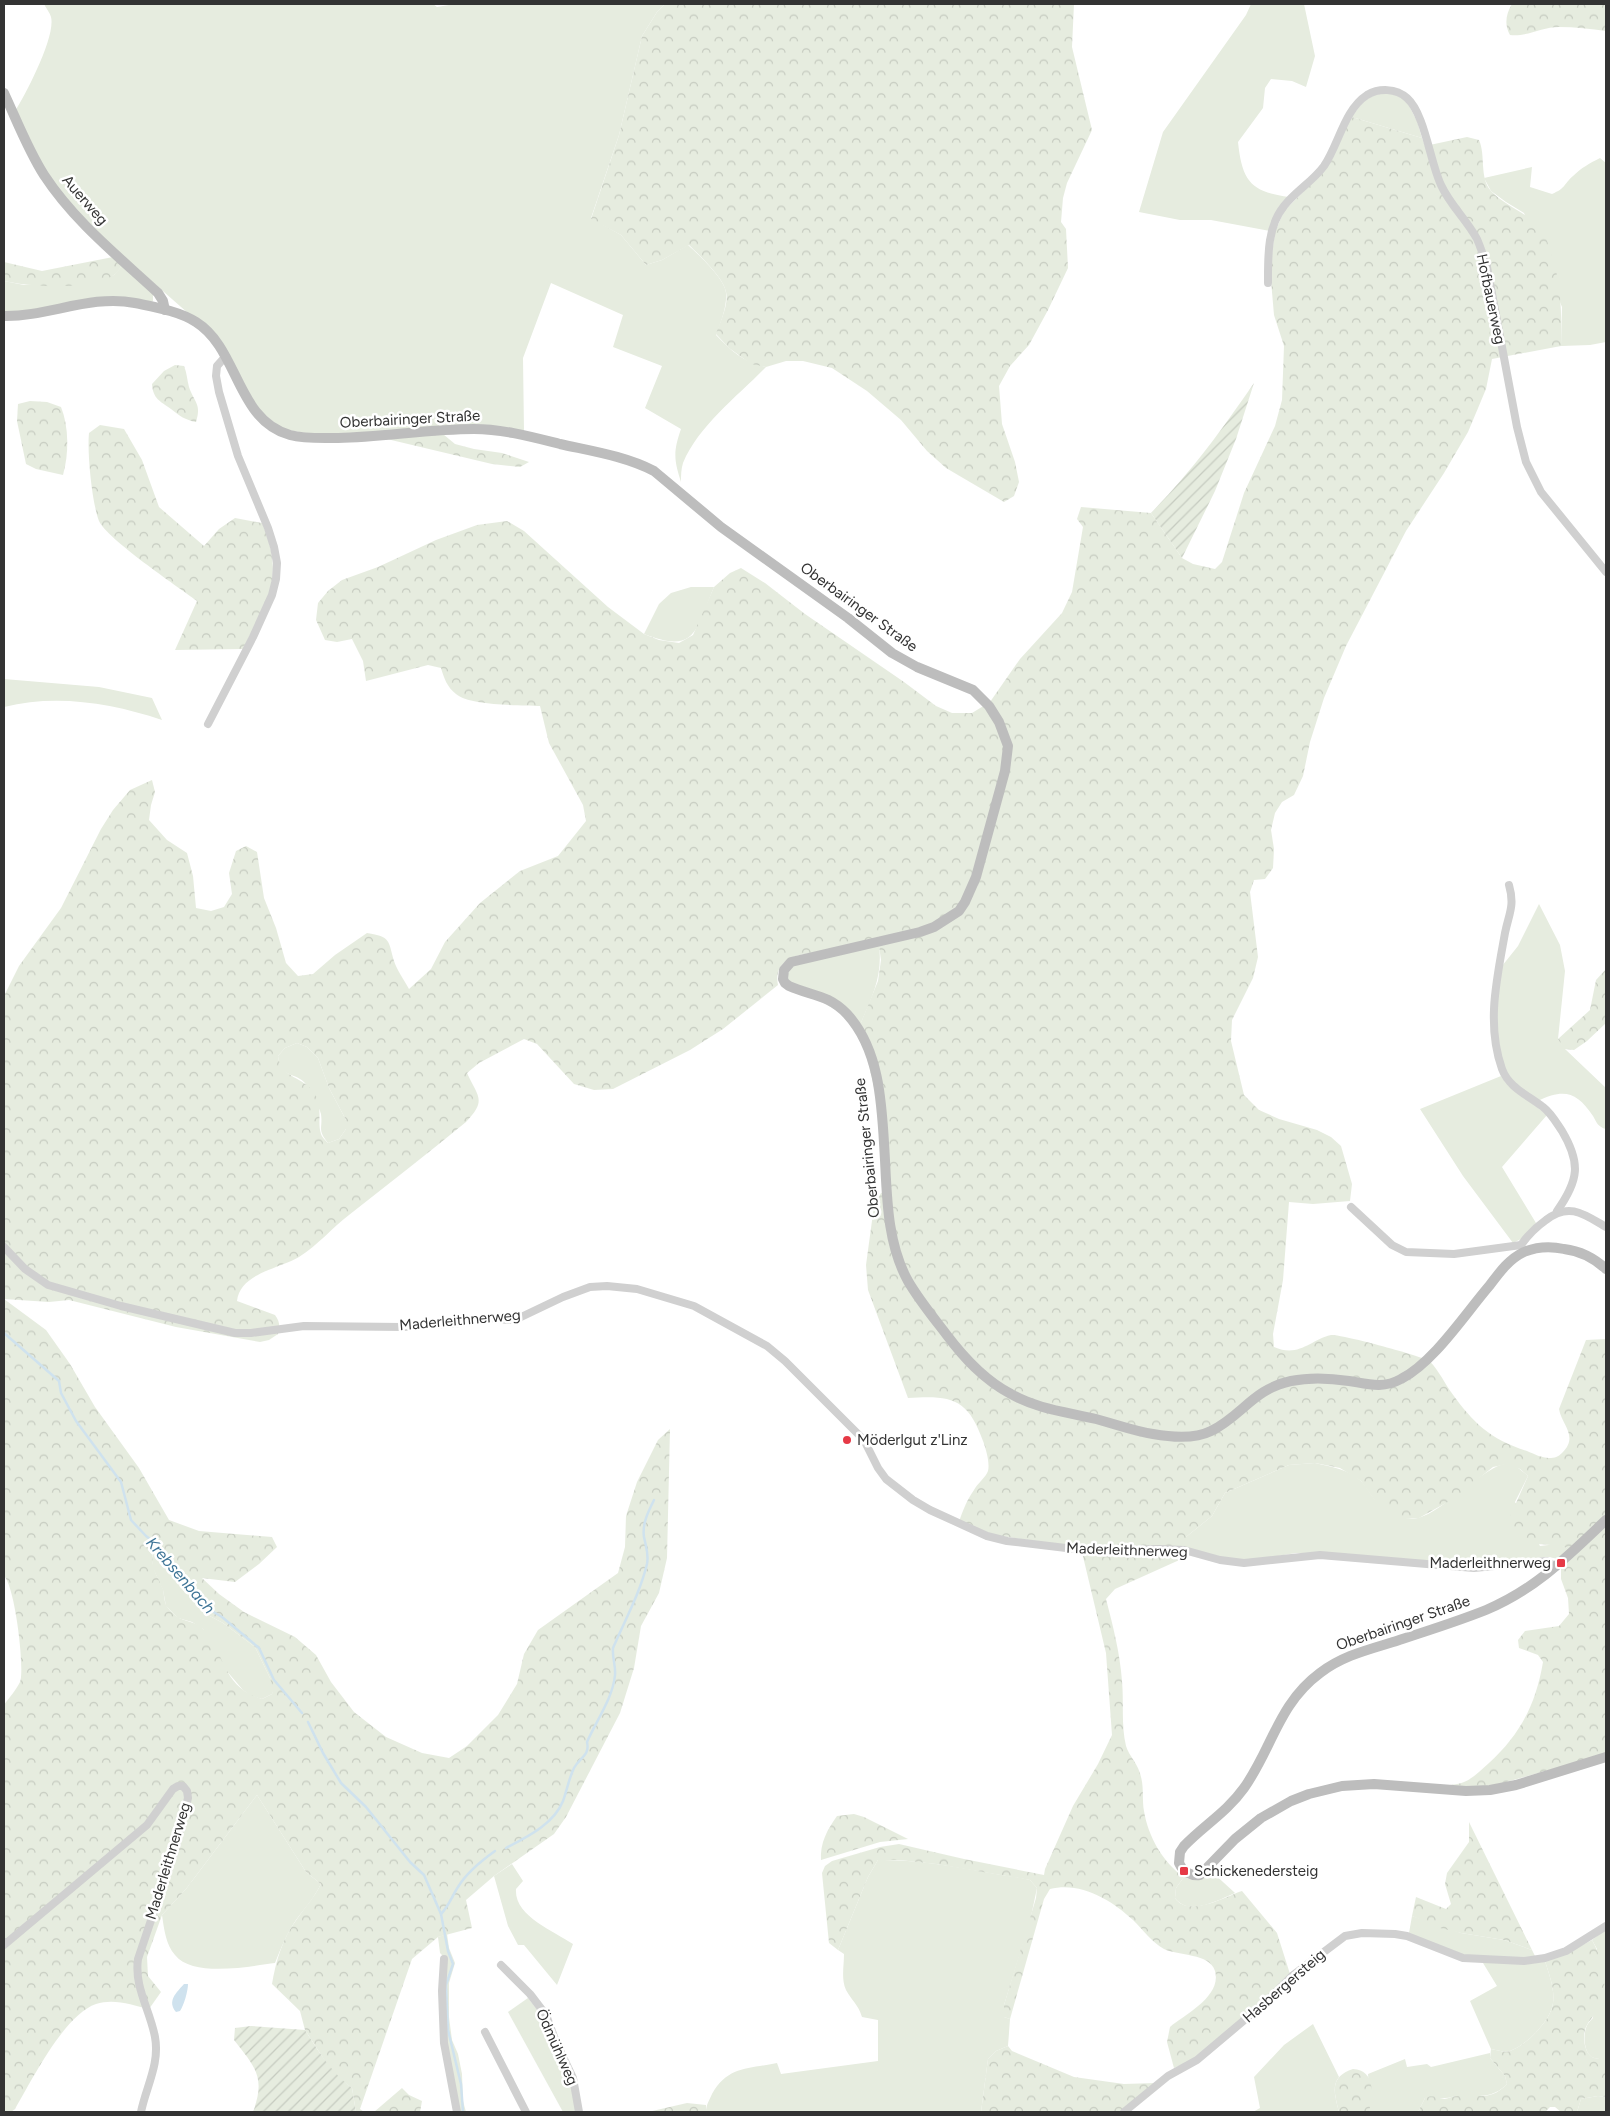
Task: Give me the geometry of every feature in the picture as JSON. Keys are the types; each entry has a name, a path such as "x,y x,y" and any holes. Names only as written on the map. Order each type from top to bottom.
{"street":[{"name":"Hofbauerweg","path":"1268,283 1270,245 1278,216 1284,206 1326,164 1355,108 1368,95 1383,90 1400,93 1406,97 1418,114 1440,184 1476,238 1487,267 1517,427 1529,469 1551,506 1606,572"},
{"name":"Auerweg","path":"4,93 43,174 66,205 87,228 158,293 164,301 165,310"},
{"name":"Oberbairinger Straße","path":"4,316 118,300 182,315 196,322 215,340 252,408 272,427 291,435 317,438 347,438 474,429 496,430 611,455 645,466 892,653 917,667 973,690 989,706 1005,735 1008,757 976,877 965,902 958,911 934,927 855,948 799,959 786,966 783,974 785,984 820,995 834,1003 847,1015 863,1039 870,1056 880,1102 889,1221 906,1279 967,1360 994,1384 1010,1394 1042,1407 1147,1433 1173,1436 1210,1432 1269,1388 1290,1381 1310,1378 1330,1378 1370,1386 1384,1386 1399,1380 1428,1359 1523,1248 1531,1232 1557,1211 1564,1201 1572,1182 1576,1159 1572,1148 1550,1114 1512,1085 1505,1077 1495,1042 1493,1013 1495,996 1507,923 1513,904 1509,885"},
{"path":"208,724 260,623 272,595 277,563 268,528 238,456 219,392 216,376 217,366 225,357"},
{"name":"Oberbairinger Straße","path":"1351,1206 1392,1245 1406,1252 1454,1254 1523,1248 1568,1249 1586,1255 1606,1269"},
{"path":"1557,1211 1571,1210 1580,1213 1606,1228"},
{"name":"Maderleithnerweg","path":"4,1247 35,1278 55,1288 120,1306 234,1333 251,1333 304,1326 403,1327 460,1323 491,1318 508,1320 519,1318 576,1291 590,1287 606,1286 637,1289 694,1306 767,1346 858,1433 886,1479 921,1505 950,1521 987,1536 1007,1541 1091,1551 1178,1549 1220,1560 1244,1563 1320,1555 1474,1568 1547,1561 1556,1567"},
{"name":"Oberbairinger Straße","path":"1606,1520 1556,1567 1523,1592 1486,1610 1348,1657 1320,1673 1287,1706 1244,1788 1220,1815 1184,1846 1180,1852 1179,1863 1184,1871 1196,1875 1200,1874 1235,1839 1261,1818 1292,1801 1325,1790 1374,1784 1466,1791 1490,1790 1516,1785 1606,1758"},
{"name":"Maderleithnerweg","path":"4,1945 147,1825 173,1789 183,1786 187,1791 188,1798 175,1849 138,1959 136,1972 155,2038 156,2054 154,2071 141,2112"},
{"name":"Hasbergersteig","path":"1124,2112 1168,2076 1197,2060 1267,2001 1292,1976 1345,1936 1362,1933 1395,1934 1419,1940 1463,1958 1524,1961 1545,1958 1566,1951 1606,1926"},
{"path":"444,1959 442,1991 444,2043 457,2112"},
{"name":"Ödmühlweg","path":"501,1965 530,1994 546,2015 573,2078 578,2112"},
{"path":"485,2032 526,2112"}],"green space":[{"path":"44,4 433,4 437,7 455,4 665,4 657,12 642,36 619,135 591,218 621,235 646,265 662,260 688,245 711,268 725,288 725,309 716,335 739,356 751,363 766,367 720,412 699,436 683,463 681,482 675,456 681,429 645,408 662,366 613,347 623,315 551,283 523,358 524,432 317,435 282,429 258,409 222,346 189,314 81,219 48,176 15,111 33,79 49,37 51,17"},
{"path":"665,4 1074,4 1072,47 1092,130 1067,183 1063,198 1061,222 1066,229 1068,268 1029,345 1010,366 999,386 1002,424 1015,462 1019,482 1014,496 1004,502 946,468 927,451 901,420 867,391 832,368 803,361 786,361 766,367 751,364 729,348 716,334 725,308 726,292 721,280 689,245 662,260 646,265 621,235 591,219 619,135 642,36 657,12"},
{"path":"1251,4 1304,4 1315,56 1306,87 1292,81 1271,79 1265,88 1263,108 1238,142 1242,166 1251,182 1257,188 1266,192 1289,197 1270,231 1211,220 1180,220 1139,212 1163,132 1246,15"},
{"path":"1512,4 1606,4 1606,31 1559,27 1522,35 1510,35 1506,19"},
{"path":"1389,92 1406,100 1417,121 1422,138 1352,117 1367,99"},
{"path":"1352,117 1422,138 1425,146 1467,137 1479,140 1485,179 1491,191 1537,224 1546,237 1558,282 1561,307 1561,346 1492,359 1486,389 1468,432 1406,531 1346,646 1324,698 1310,742 1303,776 1294,795 1282,802 1275,813 1271,830 1274,849 1273,868 1265,879 1254,880 1250,892 1258,957 1253,978 1232,1020 1231,1041 1244,1095 1259,1110 1279,1119 1317,1130 1331,1137 1341,1146 1352,1184 1350,1201 1313,1204 1289,1202 1283,1280 1273,1334 1274,1347 1283,1350 1297,1349 1324,1337 1337,1335 1423,1358 1432,1363 1459,1403 1475,1422 1503,1441 1541,1457 1551,1458 1561,1454 1569,1441 1568,1431 1559,1409 1586,1340 1606,1339 1606,1754 1485,1788 1441,1786 1458,1784 1471,1778 1489,1763 1510,1741 1531,1705 1543,1662 1538,1655 1519,1648 1518,1640 1525,1631 1559,1626 1569,1614 1568,1598 1561,1579 1561,1566 1570,1549 1526,1542 1514,1530 1509,1519 1528,1476 1520,1469 1507,1464 1493,1467 1453,1499 1419,1518 1403,1519 1391,1515 1378,1505 1361,1481 1340,1468 1315,1463 1289,1465 1225,1493 1212,1516 1186,1537 1186,1557 1115,1589 1106,1599 1120,1660 1126,1746 1140,1773 1144,1811 1149,1830 1163,1857 1184,1877 1176,1888 1175,1898 1181,1904 1198,1906 1242,1891 1277,1933 1290,1974 1271,1994 1196,2058 1174,2068 1167,2042 1170,2027 1201,2004 1208,1996 1216,1980 1212,1965 1200,1958 1164,1949 1125,1913 1105,1899 1084,1890 1061,1887 1050,1889 1044,1899 1010,2019 1004,2017 1004,2005 1036,1898 1037,1888 1030,1880 936,1864 878,1860 868,1877 838,1950 829,1943 822,1873 825,1866 832,1861 880,1847 899,1844 1044,1875 1073,1806 1098,1764 1112,1735 1106,1653 1081,1548 994,1535 959,1522 969,1498 988,1471 988,1460 983,1441 971,1416 956,1402 936,1397 908,1398 868,1290 866,1265 874,1206 881,1193 890,1190 887,1145 860,1025 878,981 881,960 878,939 791,958 783,963 779,969 778,985 723,1029 690,1050 613,1089 594,1090 574,1084 537,1044 524,1039 479,1063 467,1073 477,1093 478,1103 473,1115 466,1122 343,1220 306,1252 291,1261 262,1273 245,1284 237,1301 275,1315 279,1322 278,1334 269,1340 260,1342 176,1327 69,1300 49,1302 4,1299 4,996 19,966 61,908 101,829 113,810 130,790 152,780 155,792 149,820 167,840 187,853 193,876 196,908 211,911 224,907 232,894 229,873 236,851 246,846 257,852 264,898 276,928 286,963 298,976 313,974 335,955 367,933 385,938 391,948 395,964 409,989 431,969 445,942 480,903 520,871 558,856 586,821 583,805 549,743 540,706 484,703 463,698 450,688 441,668 428,665 366,681 363,661 352,639 337,642 325,640 316,620 318,603 328,591 342,580 378,567 436,540 477,525 507,521 524,531 608,607 644,634 659,640 679,643 693,635 714,587 730,573 741,568 765,583 805,614 936,706 952,713 972,713 990,702 1020,659 1062,613 1072,592 1083,527 1077,519 1081,507 1151,513 1182,558 1193,564 1215,569 1222,562 1244,493 1275,426 1282,400 1284,346 1274,315 1270,269 1275,232 1284,211 1316,179","holes":["297,1043 307,1047 318,1058 329,1088 346,1120 346,1129 339,1139 328,1143 321,1134 319,1105 315,1094 311,1088 283,1069 278,1056 285,1048"]},
{"path":"1600,158 1606,163 1606,342 1590,345 1561,346 1562,307 1524,213 1491,191 1484,178 1532,167 1530,187 1552,194 1562,188 1579,171"},
{"path":"113,257 122,266 117,272 103,280 90,284 44,286 4,281 4,262 42,271"},
{"path":"122,266 153,293 153,301 109,297 41,309 4,313 4,281 24,285 94,282 114,275"},
{"path":"175,365 184,366 189,387 198,407 196,422 180,416 160,402 154,393 152,384 164,371"},
{"path":"1254,383 1236,439 1215,491 1182,558 1151,513 1206,450"},
{"path":"30,401 47,402 61,407 66,423 67,441 63,475 36,469 26,464 17,421 18,404"},
{"path":"100,425 124,429 142,460 159,507 204,546 219,529 235,518 262,523 269,542 272,559 273,574 271,588 260,616 243,649 175,650 197,601 128,550 99,521 92,491 89,465 89,433"},
{"path":"443,434 455,444 502,453 529,462 520,467 492,464 387,439"},
{"path":"691,587 714,587 698,626 692,634 685,639 675,641 661,640 644,634 659,604 671,593"},
{"path":"4,679 99,687 152,698 162,720 123,709 83,702 43,701 4,707"},
{"path":"1539,904 1560,945 1565,971 1558,1039 1565,1049 1606,1088 1606,1129 1598,1124 1587,1108 1575,1097 1555,1094 1538,1101 1515,1085 1503,1067 1495,1022 1502,966 1518,946"},
{"path":"879,945 880,956 876,986 860,1025 790,982 787,976 792,965"},
{"path":"1606,969 1606,1023 1587,1041 1574,1050 1564,1049 1558,1039 1590,1010 1596,980"},
{"path":"297,1043 307,1047 318,1058 329,1088 346,1120 346,1129 339,1139 328,1143 321,1132 320,1111 308,1088 300,1079 284,1071 279,1063 278,1056 285,1048"},
{"path":"1501,1076 1506,1083 1547,1115 1502,1167 1536,1223 1521,1239 1513,1243 1463,1176 1420,1109"},
{"path":"4,1299 46,1330 70,1364 95,1407 139,1468 169,1520 199,1531 272,1537 277,1547 259,1564 235,1582 202,1578 219,1594 244,1612 295,1637 316,1655 331,1682 354,1712 386,1737 422,1753 449,1758 467,1746 498,1715 517,1684 524,1654 538,1630 618,1573 625,1547 626,1516 637,1482 658,1440 670,1429 667,1558 659,1593 641,1626 634,1668 620,1713 566,1817 554,1834 494,1876 466,1900 472,1928 438,1937 412,1959 360,2109 364,2112 356,2112 352,2088 339,2078 327,2064 305,2030 300,2011 272,1984 287,1934 321,1884 306,1872 257,1795 186,1889 162,1915 147,1957 148,1976 161,1992 149,2009 123,2003 103,2002 84,2010 61,2034 15,2109 11,2112 4,2112 4,1705 20,1682 21,1662 18,1628 12,1595 4,1576","holes":["158,1552 193,1603 204,1613 223,1623 255,1647 270,1678 273,1689 272,1694 262,1699 249,1694 239,1687 226,1669 204,1630 198,1625 176,1616 168,1608 154,1567 153,1553"]},
{"path":"1315,1463 1351,1474 1361,1481 1385,1510 1401,1517 1413,1519 1429,1514 1440,1507 1490,1470 1500,1465 1512,1465 1528,1476 1515,1502 1540,1546 1557,1544 1570,1549 1559,1559 1548,1557 1474,1565 1329,1553 1296,1553 1252,1560 1234,1560 1186,1548 1186,1537 1212,1516 1225,1493 1289,1465"},
{"path":"158,1552 204,1613 223,1623 255,1647 274,1689 272,1694 262,1699 251,1696 243,1690 225,1669 203,1629 192,1622 178,1618 166,1606 163,1590 153,1568 153,1553"},
{"path":"257,1795 306,1872 321,1884 290,1930 275,1963 223,1969 195,1966 183,1962 169,1946 162,1915 186,1889"},
{"path":"854,1814 908,1839 880,1842 821,1860 825,1837 837,1816"},
{"path":"1469,1822 1532,1950 1504,1940 1440,1928 1412,1916 1416,1897 1446,1909 1451,1904 1445,1884 1447,1873 1469,1842"},
{"path":"878,1860 932,1863 1021,1878 1030,1880 1037,1888 1030,1921 1004,2005 1004,2017 1010,2019 1008,2046 996,2051 988,2059 981,2112 706,2112 712,2094 718,2085 732,2073 740,2070 777,2063 781,2074 878,2061 878,2020 862,2017 846,1990 843,1977 844,1954 838,1950 868,1877"},
{"path":"512,1864 523,1881 516,1889 517,1899 521,1907 537,1922 573,1944 557,1985 524,1945 518,1945 508,1926 494,1876"},
{"path":"1211,1871 1235,1893 1212,1903 1196,1907 1181,1904 1175,1898 1176,1888 1184,1877 1199,1879"},
{"path":"1412,1916 1461,1933 1504,1940 1532,1950 1536,1958 1473,1957 1447,1950 1409,1933"},
{"path":"1606,1929 1606,2059 1601,2059 1594,2058 1588,2053 1585,2045 1585,2031 1593,2018 1597,1949 1592,1940"},
{"path":"447,1934 449,1948 455,1963 449,1983 449,2017 452,2040 458,2054 462,2074 463,2101 466,2112 459,2112 447,2043 443,1956 440,1953 438,1937"},
{"path":"1592,1940 1602,1967 1604,1997 1601,2006 1586,2027 1584,2040 1586,2049 1591,2056 1606,2059 1606,2097 1598,2096 1581,2099 1577,2112 1561,2112 1555,2107 1550,2107 1545,2112 1418,2112 1425,2098 1428,2097 1433,2096 1444,2099 1456,2096 1483,2096 1501,2090 1507,2084 1505,2076 1490,2058 1491,2049 1503,2052 1510,2051 1531,2038 1548,2017 1553,2003 1550,1976 1545,1961"},
{"path":"1545,1961 1553,1992 1553,2003 1548,2017 1531,2038 1517,2048 1505,2052 1491,2049 1470,2001 1497,1986 1483,1963 1531,1963"},
{"path":"528,1998 543,2017 572,2081 576,2112 563,2112 508,2012"},
{"path":"1313,2024 1339,2077 1335,2089 1339,2112 1253,2112 1260,2108 1254,2077 1284,2045"},
{"path":"251,2026 305,2030 320,2054 352,2088 356,2112 253,2112 258,2090 256,2073 253,2065 234,2040 235,2028"},
{"path":"1008,2046 1012,2051 1074,2077 1124,2084 1155,2083 1119,2112 981,2112 988,2059 996,2051"},
{"path":"1490,2053 1490,2058 1505,2076 1507,2084 1496,2092 1477,2096 1425,2098 1418,2112 1369,2112 1368,2074 1405,2059 1407,2067 1427,2064 1431,2067"},
{"path":"1353,2069 1360,2070 1369,2079 1372,2092 1369,2112 1339,2112 1335,2086 1340,2076"},
{"path":"402,2088 409,2095 422,2101 420,2112 374,2112"},
{"path":"1598,2096 1606,2097 1606,2112 1577,2112 1581,2099"},
{"path":"687,2103 706,2105 706,2112 648,2112"}],"water":[{"path":"184,1984 188,1984 186,1998 180,2011 176,2012 172,2001"}],"waterway":[{"name":"Krebsenbach","path":"4,1333 59,1381 61,1393 76,1421 121,1482 131,1520 160,1547 196,1598 259,1648 274,1680 302,1713"},
{"path":"506,1848 539,1829 559,1809 574,1768 586,1753 587,1742 608,1701 614,1684 613,1648 636,1596 647,1564 644,1527 654,1500"},
{"name":"Krebsenbach","path":"308,1722 323,1753 341,1783 366,1807 410,1862 424,1875 441,1914 448,1951 453,1964 446,1985 448,2030 461,2084 463,2112"},
{"path":"441,1914 466,1876 495,1851"}],"place":[{"name":"Möderlgut z'Linz","path":"847,1440"},
{"name":"Maderleithnerweg","path":"1561,1563"},
{"name":"Schickenedersteig","path":"1184,1871"}]}
